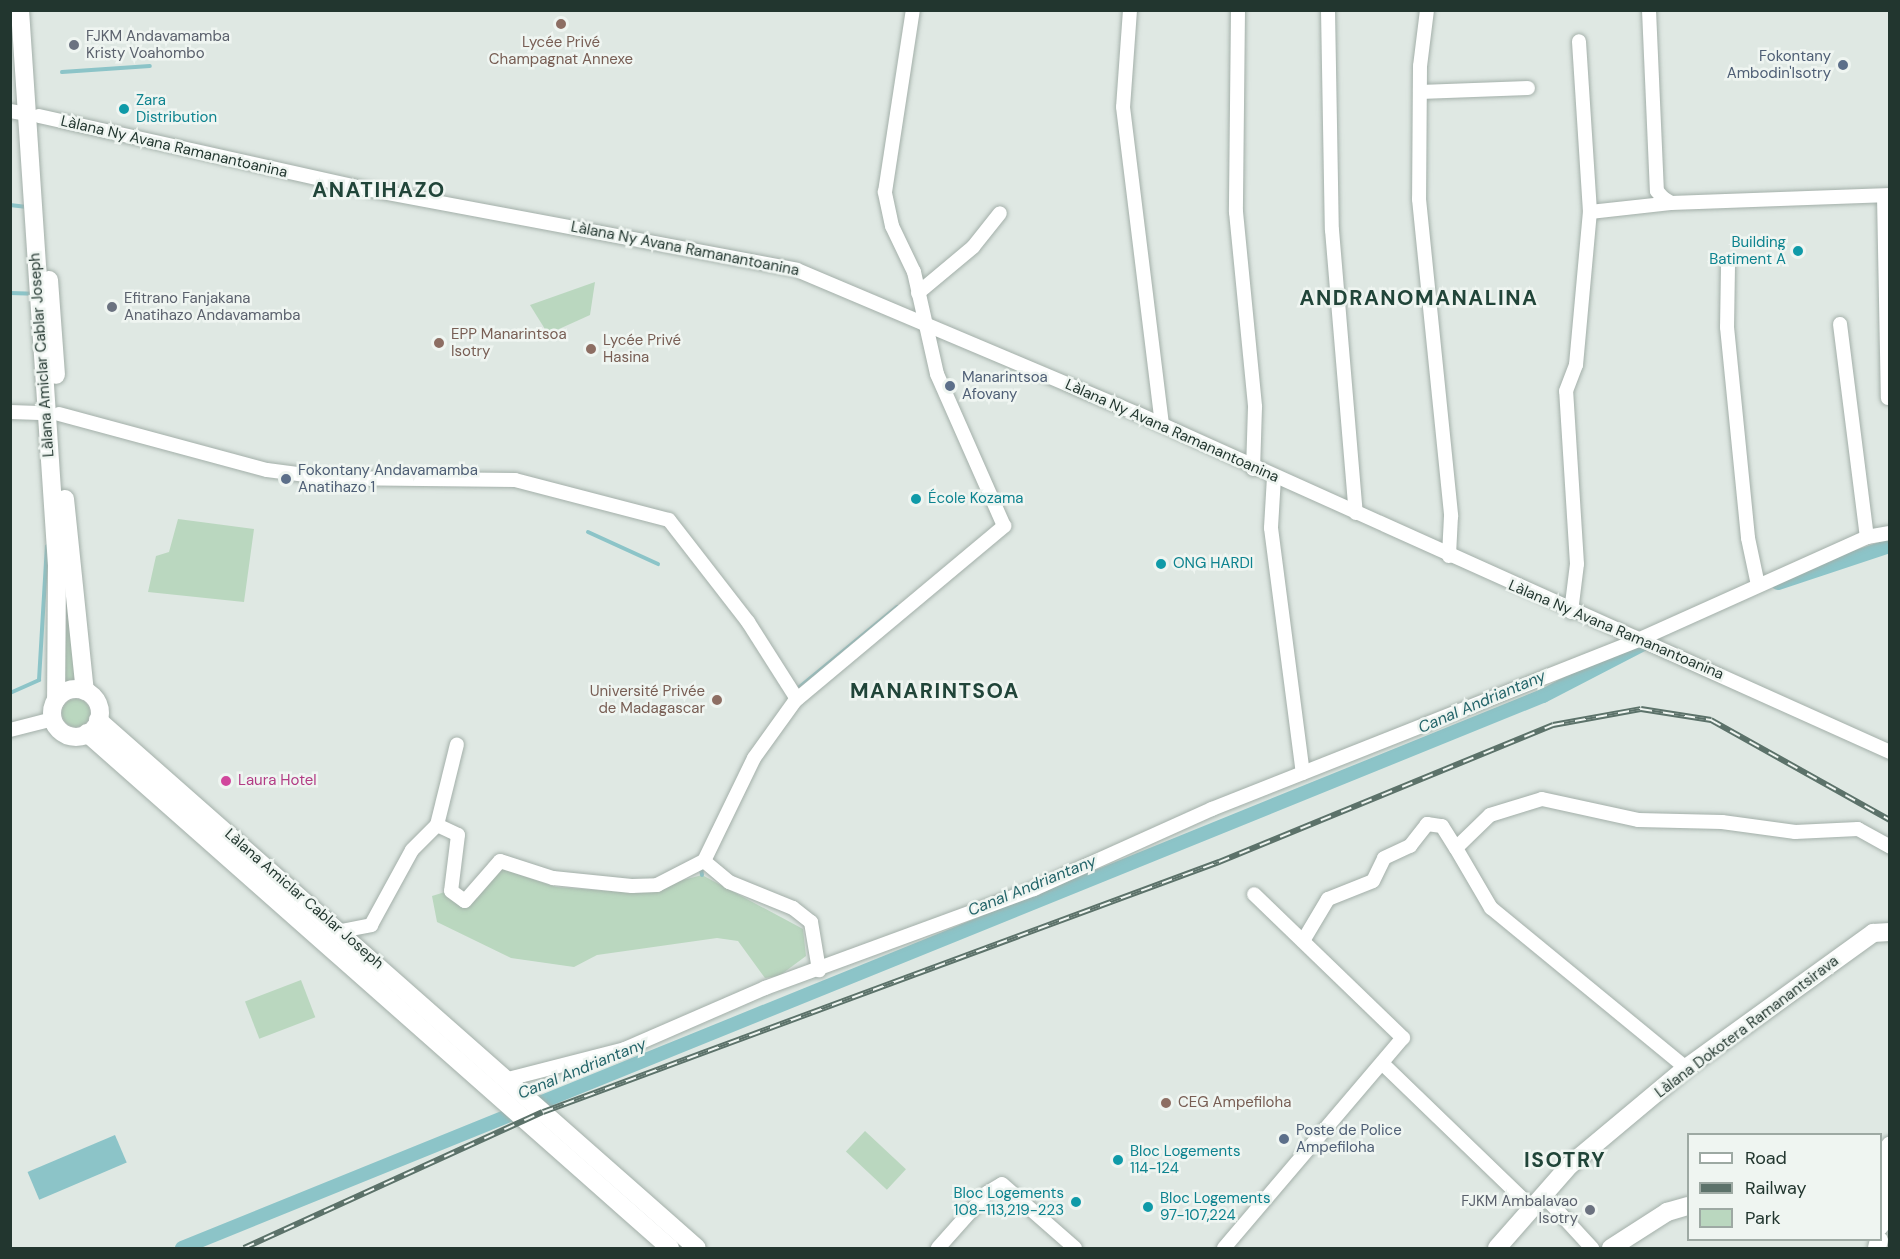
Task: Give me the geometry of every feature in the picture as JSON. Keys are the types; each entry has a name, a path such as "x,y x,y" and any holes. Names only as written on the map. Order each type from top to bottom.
{"main road":[{"name":"Làlana Amiclar Cablar Joseph","path":"20,10 25,114 53,414 85,691"},
{"name":"Làlana Amiclar Cablar Joseph","path":"25,114 32,10"},
{"name":"Làlana Amiclar Cablar Joseph","path":"53,414 57,566 56,700"},
{"path":"72,689 85,691 97,703 93,727 67,735 53,719 56,700 72,689"},
{"name":"Làlana Amiclar Cablar Joseph","path":"93,727 341,932 508,1079 536,1117"},
{"name":"Làlana Amiclar Cablar Joseph","path":"93,727 484,1081 536,1117"},
{"name":"Làlana Dokotera Ramanantsirava","path":"1497,1248 1570,1165 1686,1068 1873,933 1890,932"},
{"path":"536,1117 670,1248"},
{"path":"536,1117 697,1248"},
{"path":"1884,1206 1890,1146"},
{"path":"1611,1248 1667,1212 1687,1207"}],"street":[{"path":"437,825 458,835 452,891 461,900 475,892 500,861 553,878 628,885 657,885 699,862 754,758 792,694 1004,526 937,374 921,320 918,293 885,192 913,10"},
{"path":"1130,10 1123,107 1162,425"},
{"path":"1238,10 1236,212 1255,407 1253,468"},
{"path":"1328,10 1332,230 1356,513"},
{"path":"1427,10 1420,92 1419,199 1451,516 1449,556"},
{"path":"1649,10 1657,191 1671,204"},
{"path":"1571,612 1577,564 1566,390 1576,365 1590,212 1579,42"},
{"path":"1420,92 1528,88"},
{"name":"Làlana Ny Avana Ramanantoanina","path":"25,114 371,190 797,270 921,320 1162,425 1571,612 1858,736"},
{"path":"1590,212 1671,204 1887,195 1888,398"},
{"path":"918,293 973,247 1000,213"},
{"path":"1728,266 1727,327 1748,538 1758,585"},
{"path":"1840,324 1867,537"},
{"path":"10,412 53,414 267,470 329,478 515,480 669,520 748,622 792,694"},
{"path":"1274,477 1271,528 1303,773"},
{"path":"508,1079 625,1049 765,988 1034,889 1303,773 1638,640 1867,537 1890,533"},
{"path":"10,730 53,719"},
{"path":"1858,736 1890,747"},
{"path":"1858,736 1890,752"},
{"path":"341,932 371,925 412,850 437,825 457,744"},
{"path":"1456,848 1490,815 1542,799 1638,820 1722,822 1795,832 1858,829 1890,847"},
{"path":"1303,941 1328,899 1373,881 1384,858 1410,846 1427,824 1442,826 1491,908 1686,1068"},
{"path":"699,862 729,882 794,908 811,922 819,970"},
{"path":"1224,1248 1384,1065 1403,1038 1254,894"},
{"path":"1384,1065 1592,1248"},
{"path":"938,1248 987,1193 1002,1184 1075,1248"}],"green space":[{"path":"595,282 590,315 548,334 530,305"},
{"path":"178,519 254,529 244,602 148,592 156,556 169,552"},
{"path":"68,610 80,681 62,683"},
{"path":"76,699 86,703 90,713 86,723 76,727 66,723 62,713 66,703"},
{"path":"502,869 556,887 635,893 702,875 803,929 806,956 779,976 765,978 738,941 717,938 597,955 574,967 511,958 437,922 432,896 445,892 461,903"},
{"path":"301,980 315,1017 259,1039 245,1002"},
{"path":"865,1131 906,1169 887,1190 846,1151"}],"water":[{"path":"115,1135 127,1163 39,1200 28,1172"}],"waterway":[{"path":"62,72 150,66"},
{"path":"10,205 27,207"},
{"path":"10,293 34,294"},
{"path":"588,532 658,564"},
{"path":"10,693 39,680 47,546"},
{"name":"Canal Andriantany","path":"1778,583 1890,546"},
{"path":"796,690 897,607"},
{"name":"Canal Andriantany","path":"182,1248 1543,696 1649,641"},
{"path":"701,867 702,875"}],"railway":[{"path":"244,1248 543,1112 1219,862 1553,725 1641,709 1711,720 1890,820"}],"place":[{"name":"Lycée Privé Champagnat Annexe","path":"561,24"},
{"name":"FJKM Andavamamba Kristy Voahombo","path":"74,45"},
{"name":"Fokontany Ambodin'Isotry","path":"1843,65"},
{"name":"Zara Distribution","path":"124,109"},
{"name":"Building Batiment A","path":"1798,251"},
{"name":"Efitrano Fanjakana Anatihazo Andavamamba","path":"112,307"},
{"name":"EPP Manarintsoa Isotry","path":"439,343"},
{"name":"Lycée Privé Hasina","path":"591,349"},
{"name":"Manarintsoa Afovany","path":"950,386"},
{"name":"Fokontany Andavamamba Anatihazo 1","path":"286,479"},
{"name":"École Kozama","path":"916,499"},
{"name":"ONG HARDI","path":"1161,564"},
{"name":"Université Privée de Madagascar","path":"717,700"},
{"name":"Laura Hotel","path":"226,781"},
{"name":"CEG Ampefiloha","path":"1166,1103"},
{"name":"Poste de Police Ampefiloha","path":"1284,1139"},
{"name":"Bloc Logements 114-124","path":"1118,1160"},
{"name":"Bloc Logements 108-113,219-223","path":"1076,1202"},
{"name":"Bloc Logements 97-107,224","path":"1148,1207"},
{"name":"FJKM Ambalavao Isotry","path":"1590,1210"}],"district":[{"name":"ANATIHAZO","path":"379,190"},
{"name":"ANDRANOMANALINA","path":"1419,298"},
{"name":"MANARINTSOA","path":"935,691"},
{"name":"ISOTRY","path":"1565,1160"}]}
